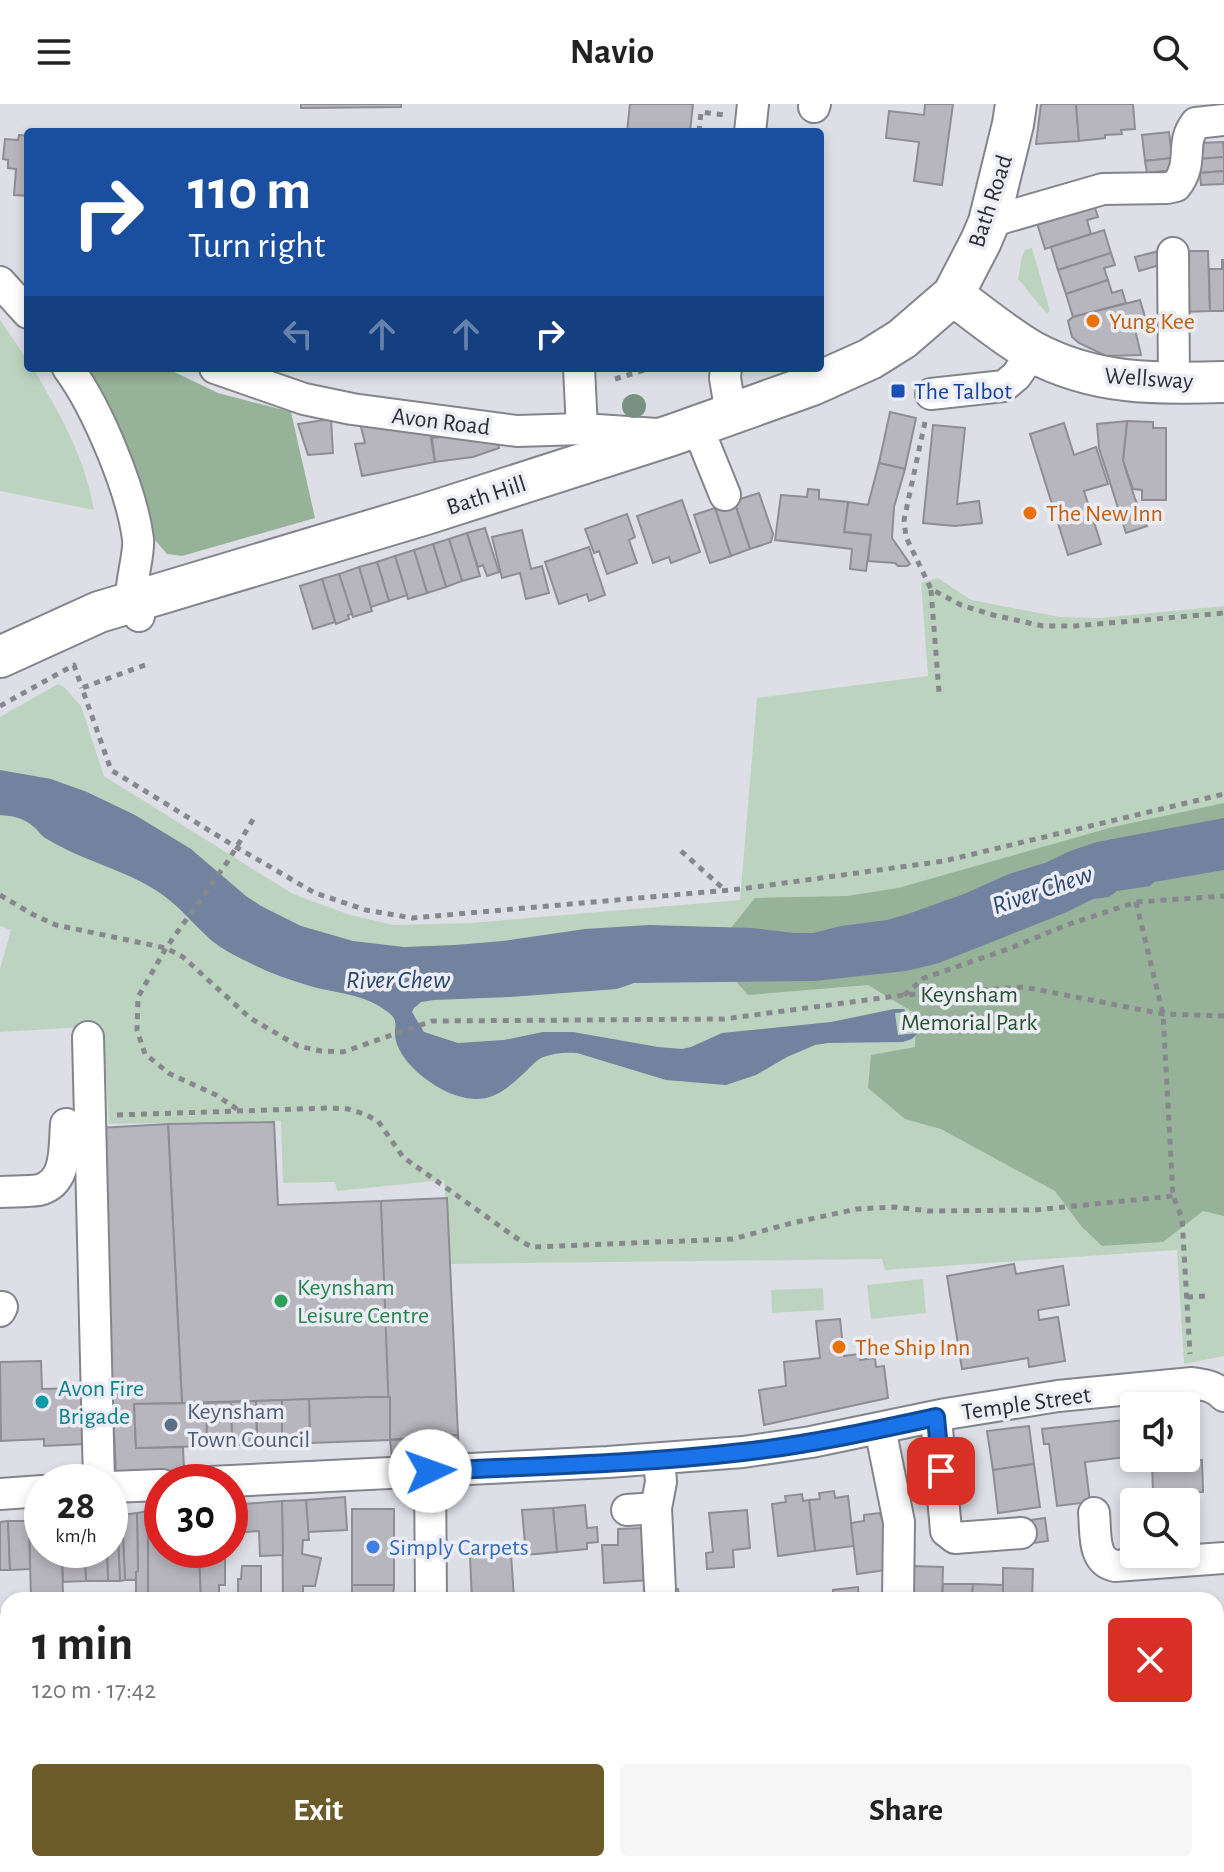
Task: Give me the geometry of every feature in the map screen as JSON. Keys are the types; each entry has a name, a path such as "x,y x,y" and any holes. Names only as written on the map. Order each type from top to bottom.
{"main road":[{"name":"Bath Road","path":"953,295 989,222 1016,104"},
{"name":"Wellsway","path":"953,295 1033,352 1074,370 1124,381 1224,382"},
{"name":"Bath Hill","path":"0,657 99,612 135,610 700,425 812,385 870,359 902,339 953,295"}],"street":[{"path":"750,128 753,104"},
{"path":"989,222 1103,189 1176,186 1186,172 1189,131 1196,123 1224,120"},
{"path":"1173,253 1174,383"},
{"path":"0,282 24,309"},
{"path":"931,394 1004,386 1016,376 1033,352"},
{"path":"71,372 101,428 126,488 138,541 135,610"},
{"name":"Avon Road","path":"226,372 304,399 340,407 517,431 700,425"},
{"path":"579,372 582,429"},
{"path":"725,495 700,425 726,372"},
{"path":"88,1037 99,1464"},
{"path":"0,1192 38,1190 57,1177 63,1165 66,1124"},
{"name":"Temple Street","path":"248,1480 743,1452 1058,1396 1192,1383 1208,1385 1223,1392"},
{"path":"936,1417 946,1531 955,1538 1021,1533"},
{"path":"880,1428 899,1522 898,1592"},
{"path":"659,1459 661,1482 642,1509 667,1573"},
{"path":"430,1471 431,1592"},
{"path":"0,1494 24,1492"},
{"path":"1094,1513 1098,1555 1105,1564 1115,1566 1224,1558"}],"path":[{"path":"615,379 638,372"},
{"path":"931,394 904,520 906,537 931,589 939,692"},
{"path":"931,589 961,605 1043,626 1224,613"},
{"path":"0,706 74,665 111,770 315,893 366,910 412,918 726,890 944,861 1224,794"},
{"path":"82,688 145,665"},
{"path":"239,1110 216,1095 170,1074 145,1054 137,1030 138,997 166,948 228,861 254,818"},
{"path":"681,851 726,890"},
{"path":"0,895 56,925 166,948 183,957 250,1018 298,1046 321,1051 343,1052 432,1021 724,1019 904,995 1024,987 1163,1014 1224,1016"},
{"path":"904,995 924,978 1136,902 1224,896"},
{"path":"1136,902 1163,1014 1173,1196 1182,1218 1189,1340"},
{"path":"113,1115 329,1108 364,1114 378,1121 403,1157 532,1247 733,1239 857,1209 1035,1210 1173,1196"},
{"path":"1187,1297 1207,1296"}],"green space":[{"path":"1032,248 1050,311 1047,314 1018,279 1025,250"},
{"path":"0,320 24,355 24,372 35,372 62,419 78,454 94,510 0,491"},
{"path":"88,372 174,372 218,393 291,412 315,518 182,556 167,554 154,539 111,454"},
{"name":"Keynsham Memorial Park","path":"938,578 971,600 1060,617 1099,618 1224,606 1224,1356 1184,1364 1177,1250 885,1270 882,1259 451,1264 444,1180 337,1191 335,1182 283,1183 281,1121 109,1124 103,1026 0,1032 0,969 11,930 0,926 0,717 58,684 81,706 104,776 293,894 347,914 393,925 471,923 740,900 757,698 928,676 921,583"},
{"path":"1224,803 1224,1216 1203,1211 1163,1242 1102,1246 1081,1226 1055,1191 941,1129 905,1119 868,1088 871,1055 915,1047 916,1014 868,985 748,995 723,967 726,934 755,898 847,896 898,888 1113,827"},
{"path":"923,1279 926,1313 871,1319 867,1285"},
{"path":"823,1288 824,1310 772,1313 771,1290"}],"water":[{"name":"River Chew","path":"0,770 51,779 135,815 191,849 246,896 301,926 353,941 404,947 503,941 585,929 649,925 813,933 908,914 1097,842 1224,818 1224,870 1117,891 1109,897 1093,899 939,963 906,971 814,981 634,983 617,989 421,1002 412,1012 424,1032 458,1043 504,1040 543,1032 573,1032 682,1049 722,1033 831,1022 894,1009 904,1009 906,1012 895,1013 898,1035 918,1033 903,1042 815,1045 756,1075 726,1085 666,1080 577,1053 559,1053 538,1060 494,1096 477,1099 458,1096 440,1088 413,1068 396,1041 393,1017 377,1005 359,997 286,978 238,957 211,940 157,891 60,846 22,820 0,815"}],"building":[{"path":"301,104 401,104 401,107 301,108"},
{"path":"630,104 693,104 690,128 627,128"},
{"path":"925,104 953,104 942,185 914,181 919,142 886,138 889,111 924,115"},
{"path":"1041,104 1076,104 1079,141 1036,144"},
{"path":"1076,104 1133,104 1135,129 1121,130 1122,134 1105,135 1105,138 1079,141"},
{"path":"1169,132 1172,158 1145,161 1142,135"},
{"path":"19,135 24,136 24,196 14,195 16,169 8,168 8,160 3,159 5,139 18,140"},
{"path":"1223,142 1224,157 1199,159 1198,143"},
{"path":"1224,157 1224,171 1200,173 1199,159"},
{"path":"1172,158 1173,170 1147,173 1145,161"},
{"path":"1224,171 1224,184 1201,185 1200,173"},
{"path":"1093,202 1098,217 1087,220 1091,234 1045,249 1036,220"},
{"path":"1104,230 1111,253 1058,270 1051,247"},
{"path":"1159,251 1163,264 1139,271 1135,257"},
{"path":"1180,251 1208,251 1210,311 1182,312"},
{"path":"1111,253 1115,265 1104,268 1108,280 1066,294 1058,270"},
{"path":"1222,260 1224,311 1210,311 1209,269 1222,269"},
{"path":"1108,280 1112,293 1122,290 1126,303 1073,317 1066,294"},
{"path":"1140,300 1145,317 1133,321 1141,355 1106,356 1072,337 1068,321 1073,317"},
{"path":"890,412 916,418 905,469 879,463"},
{"path":"331,419 333,453 308,455 298,424"},
{"path":"1127,421 1153,422 1153,428 1166,428 1166,500 1142,500 1142,490 1133,489 1123,461"},
{"path":"1127,421 1123,461 1147,526 1126,533 1099,448 1097,424"},
{"path":"360,423 429,427 435,462 362,476 355,444 365,443"},
{"path":"1064,423 1074,455 1096,447 1108,484 1084,491 1101,544 1068,555 1030,434"},
{"path":"933,425 965,428 957,504 979,501 982,523 955,526 923,523"},
{"path":"472,433 498,439 499,448 473,457 435,462 432,438"},
{"path":"879,463 905,469 894,507 892,538 910,564 907,566 868,561 871,535 844,532 848,502 868,505"},
{"path":"808,489 819,490 819,499 848,502 844,532 871,535 866,571 850,569 852,549 775,540 781,495 807,497"},
{"path":"759,493 773,534 771,542 750,549 734,501"},
{"path":"682,500 700,552 671,563 669,557 653,563 637,516"},
{"path":"734,501 750,549 731,556 715,508"},
{"path":"715,508 731,556 710,563 694,515"},
{"path":"627,514 635,537 629,540 637,563 607,574 599,551 594,553 585,529"},
{"path":"485,528 499,572 487,576 483,565 478,567 467,533"},
{"path":"522,530 531,569 542,566 549,593 526,599 520,573 502,578 492,537"},
{"path":"467,533 480,576 462,581 449,539"},
{"path":"449,539 462,581 446,587 433,544"},
{"path":"433,544 446,587 427,593 414,550"},
{"path":"589,547 605,595 589,601 587,594 559,604 545,562"},
{"path":"414,550 427,593 408,599 395,556"},
{"path":"395,556 407,595 389,601 377,562"},
{"path":"377,562 389,601 371,607 359,567"},
{"path":"359,567 372,611 353,617 339,574"},
{"path":"339,574 352,614 348,615 349,619 336,624 322,579"},
{"path":"322,579 335,622 313,629 300,586"},
{"name":"Keynsham Leisure Centre","path":"274,1122 278,1205 381,1201 390,1397 182,1403 168,1124"},
{"path":"168,1124 182,1403 134,1404 136,1448 183,1447 184,1464 144,1464 144,1472 128,1472 128,1464 116,1464 99,1128"},
{"path":"447,1198 458,1435 390,1440 381,1201"},
{"path":"1014,1264 1016,1274 1063,1266 1069,1305 1038,1310 1039,1320 1058,1317 1065,1361 1029,1367 1028,1358 962,1369 947,1276"},
{"path":"840,1319 844,1356 858,1354 860,1360 875,1358 876,1367 884,1366 888,1398 764,1425 759,1390 786,1386 784,1362 820,1358 816,1321"},
{"name":"Avon Fire Brigade","path":"41,1361 42,1389 84,1388 86,1444 44,1446 44,1439 1,1441 0,1362"},
{"path":"390,1397 390,1440 310,1443 309,1399"},
{"path":"309,1399 310,1443 282,1444 282,1400"},
{"path":"282,1400 282,1444 257,1445 256,1401"},
{"path":"256,1401 257,1445 232,1445 231,1402"},
{"path":"231,1402 232,1445 207,1446 206,1403"},
{"name":"Keynsham Town Council","path":"206,1403 207,1446 136,1448 134,1404"},
{"path":"1120,1421 1120,1458 1085,1462 1090,1502 1057,1506 1049,1444 1044,1444 1042,1429"},
{"path":"1029,1426 1034,1464 993,1470 987,1431"},
{"path":"458,1435 459,1453 392,1457 390,1440"},
{"path":"1200,1460 1203,1492 1200,1488 1153,1488 1152,1472 1200,1472"},
{"path":"1034,1464 1040,1507 998,1513 993,1470"},
{"path":"834,1491 835,1498 848,1496 854,1546 815,1551 809,1500 820,1499 819,1493"},
{"path":"802,1494 803,1501 809,1500 815,1551 778,1556 772,1504 786,1502 785,1496"},
{"path":"345,1497 347,1530 308,1532 306,1500"},
{"path":"306,1500 309,1540 303,1540 302,1554 321,1558 315,1586 303,1586 303,1592 283,1592 282,1501"},
{"path":"282,1501 283,1555 260,1556 259,1531 248,1532 248,1504"},
{"path":"585,1505 587,1528 597,1527 598,1542 587,1543 587,1549 557,1552 553,1508"},
{"path":"553,1508 557,1552 526,1555 522,1510"},
{"name":"Simply Carpets","path":"352,1509 394,1509 394,1585 352,1585"},
{"path":"747,1510 750,1548 733,1550 734,1567 707,1569 706,1553 713,1552 709,1513"},
{"path":"144,1512 144,1568 148,1568 148,1592 136,1592 137,1513"},
{"path":"137,1513 136,1580 125,1580 124,1568 128,1568 128,1514"},
{"path":"880,1513 882,1520 888,1519 894,1569 857,1574 851,1523 864,1521 864,1515"},
{"path":"1045,1518 1048,1541 1026,1544 1023,1521"},
{"path":"8,1521 10,1570 0,1570 0,1522"},
{"path":"8,1521 24,1521 24,1568 30,1569 10,1570"},
{"path":"644,1528 651,1580 604,1583 602,1545 618,1545 618,1529"},
{"path":"511,1554 514,1592 472,1592 470,1557"},
{"path":"261,1566 261,1592 238,1592 238,1579 241,1579 242,1568"},
{"path":"912,1566 943,1567 942,1592 911,1592"},
{"path":"30,1568 62,1568 63,1592 31,1592"},
{"path":"63,1568 86,1568 86,1581 63,1582"},
{"path":"86,1568 108,1568 108,1581 86,1581"},
{"path":"108,1568 119,1568 120,1581 108,1581"},
{"path":"119,1568 124,1568 125,1580 120,1581"},
{"path":"148,1568 200,1568 201,1592 148,1592"},
{"path":"200,1568 225,1568 225,1585 219,1585 219,1592 201,1592"},
{"path":"1003,1568 1033,1569 1032,1592 1003,1592"},
{"path":"943,1584 973,1584 972,1592 942,1592"},
{"path":"973,1584 1003,1585 1003,1592 972,1592"},
{"path":"352,1585 394,1585 394,1592 352,1592"},
{"path":"858,1587 858,1592 833,1592"}],"place":[{"name":"Yung Kee","path":"1093,321"},
{"name":"The Talbot","path":"898,391"},
{"name":"The New Inn","path":"1030,513"},
{"name":"Keynsham Leisure Centre","path":"281,1301"},
{"name":"The Ship Inn","path":"839,1347"},
{"name":"Avon Fire Brigade","path":"42,1402"},
{"name":"Keynsham Town Council","path":"171,1425"},
{"name":"Simply Carpets","path":"373,1547"}],"route":[{"path":"430,1471 743,1452 936,1417 941,1471"}]}
